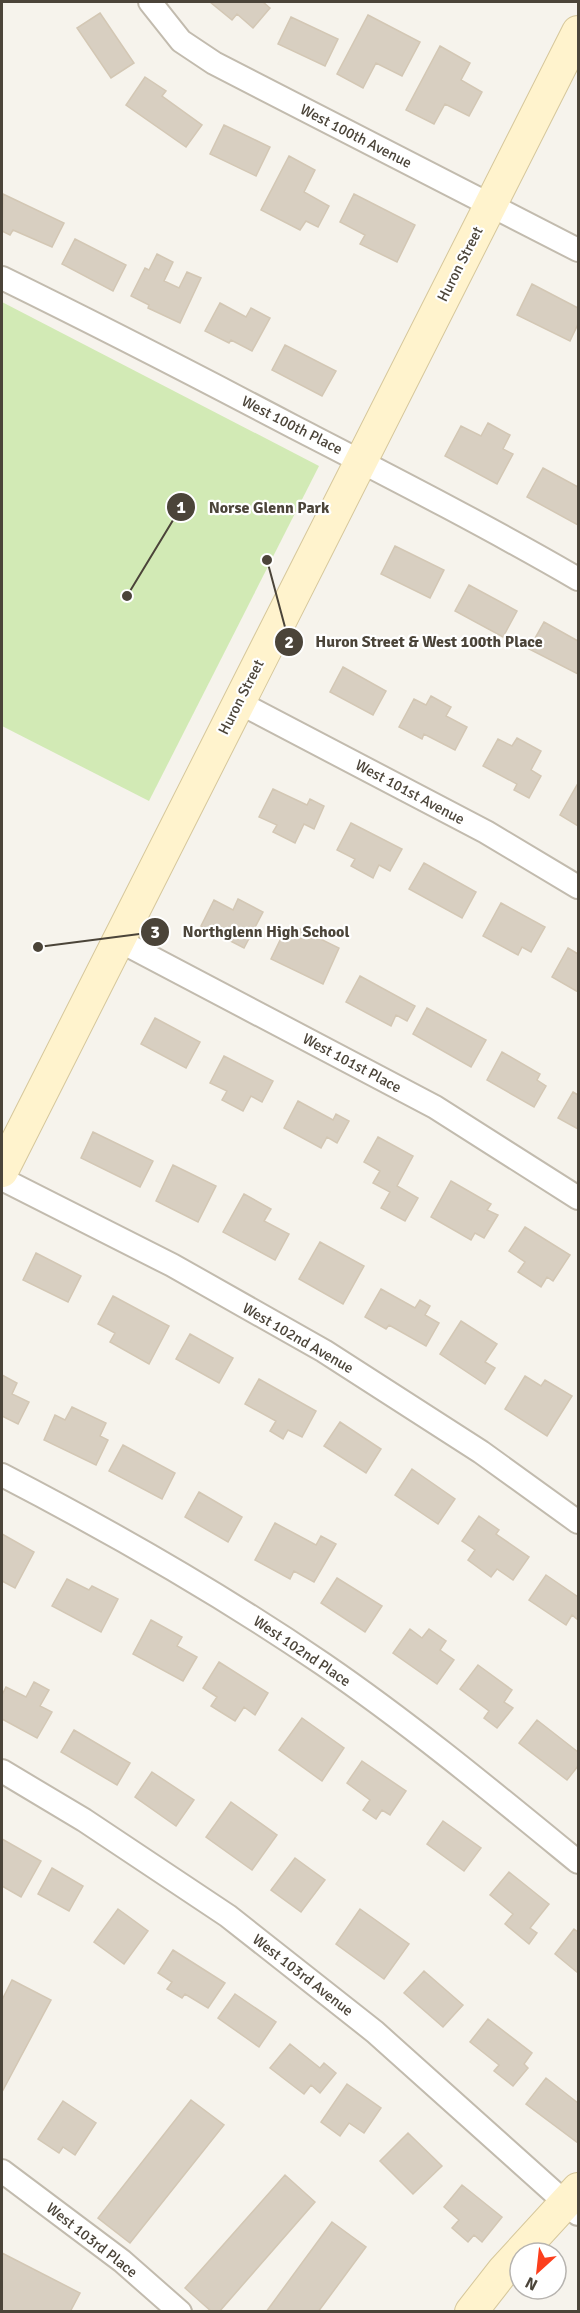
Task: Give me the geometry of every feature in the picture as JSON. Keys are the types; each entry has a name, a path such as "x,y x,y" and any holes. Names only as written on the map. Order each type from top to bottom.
{"main road":[{"name":"Huron Street","path":"2,1171 579,32"},
{"path":"471,2312 503,2271 574,2202"}],"street":[{"name":"West 100th Avenue","path":"150,2 181,41 214,63 579,250"},
{"name":"West 100th Place","path":"2,278 96,324 360,461 511,540 579,579"},
{"name":"West 101st Avenue","path":"238,702 486,832 579,887"},
{"name":"West 101st Place","path":"118,940 435,1107 579,1198"},
{"name":"West 102nd Avenue","path":"2,1179 172,1265 324,1351 481,1452 579,1522"},
{"name":"West 102nd Place","path":"2,1475 153,1555 244,1611 325,1665 488,1787 579,1862"},
{"name":"West 103rd Avenue","path":"2,1771 84,1820 228,1916 375,2032 574,2202"},
{"name":"West 103rd Place","path":"2,2171 122,2261 180,2312"}],"green space":[{"path":"2,302 319,466 149,801 2,726"}],"building":[{"path":"210,2 263,2 270,8 253,28 237,14 232,20"},
{"path":"100,13 134,63 111,78 77,28"},
{"path":"368,15 420,42 402,76 376,63 363,88 337,74"},
{"path":"291,17 338,39 325,66 278,44"},
{"path":"440,46 470,63 461,80 482,92 469,116 445,104 434,124 406,110"},
{"path":"145,77 166,91 162,96 202,125 186,147 126,105"},
{"path":"224,125 270,147 256,176 210,154"},
{"path":"289,156 315,170 304,192 329,206 318,227 306,221 300,230 261,210"},
{"path":"3,194 64,223 52,247 13,230 10,235 2,231"},
{"path":"354,194 415,225 397,262 360,244 365,235 340,222"},
{"path":"75,239 126,265 113,291 62,264"},
{"path":"157,254 173,262 164,281 179,288 187,272 201,278 180,323 148,308 149,305 131,296 145,268 149,270"},
{"path":"532,284 578,308 578,324 570,341 517,315"},
{"path":"220,303 246,317 251,308 270,318 252,351 231,340 229,343 205,331"},
{"path":"285,345 336,371 322,396 272,370"},
{"path":"488,423 510,435 503,449 513,454 497,484 445,456 461,426 481,436"},
{"path":"543,468 578,487 578,525 527,497"},
{"path":"395,546 444,570 430,598 381,574"},
{"path":"469,585 517,611 503,637 455,611"},
{"path":"544,622 578,641 578,674 529,649"},
{"path":"343,667 386,691 373,715 330,692"},
{"path":"431,696 451,707 446,716 467,727 455,750 424,734 422,739 399,727 414,699 426,705"},
{"path":"517,738 541,751 531,770 541,776 529,798 514,790 517,784 483,766 498,739 512,746"},
{"path":"578,786 578,826 560,815"},
{"path":"273,789 307,805 310,799 324,806 314,829 304,824 295,843 273,832 277,825 259,817"},
{"path":"351,823 402,849 390,871 379,865 373,878 351,866 355,859 337,850"},
{"path":"424,863 476,892 462,918 409,889"},
{"path":"238,899 263,912 244,948 201,926 214,900 233,910"},
{"path":"501,903 545,927 531,952 522,947 518,955 483,936"},
{"path":"300,929 339,948 323,984 271,959 284,932 296,938"},
{"path":"568,948 578,954 578,992 552,977"},
{"path":"360,976 415,1006 407,1021 396,1015 391,1026 346,1002"},
{"path":"427,1008 486,1040 471,1067 413,1034"},
{"path":"155,1018 200,1042 186,1068 141,1044"},
{"path":"502,1052 540,1074 537,1080 546,1086 534,1107 487,1080"},
{"path":"224,1056 273,1081 262,1102 251,1096 243,1111 222,1100 227,1091 210,1083"},
{"path":"573,1092 578,1095 578,1129 558,1118"},
{"path":"298,1101 333,1120 336,1114 349,1121 337,1143 327,1137 321,1148 284,1128"},
{"path":"93,1132 153,1161 140,1187 81,1158"},
{"path":"378,1137 413,1156 397,1186 418,1198 405,1221 381,1208 390,1192 373,1183 380,1171 364,1162"},
{"path":"173,1165 216,1186 198,1222 156,1201"},
{"path":"451,1181 491,1204 487,1210 498,1215 484,1238 475,1233 471,1240 431,1217"},
{"path":"244,1194 271,1209 264,1221 289,1234 275,1260 223,1232"},
{"path":"525,1227 570,1255 553,1281 547,1277 541,1287 518,1272 525,1262 509,1251"},
{"path":"320,1242 364,1266 343,1304 299,1279"},
{"path":"36,1253 81,1276 68,1302 23,1280"},
{"path":"381,1289 415,1308 420,1300 430,1306 425,1315 439,1323 426,1346 389,1325 386,1329 365,1317"},
{"path":"113,1296 169,1326 149,1364 110,1342 115,1333 98,1324"},
{"path":"461,1321 497,1344 485,1362 495,1368 485,1384 440,1354"},
{"path":"190,1334 233,1358 219,1383 176,1359"},
{"path":"2,1375 17,1383 12,1394 29,1402 18,1424 2,1416"},
{"path":"525,1376 541,1386 545,1380 572,1396 547,1436 505,1409"},
{"path":"259,1379 316,1411 302,1437 288,1430 283,1439 270,1431 276,1421 245,1404"},
{"path":"72,1407 106,1423 100,1436 108,1440 96,1465 44,1440 55,1415 65,1420"},
{"path":"340,1422 381,1449 366,1473 324,1446"},
{"path":"123,1445 175,1473 162,1499 109,1471"},
{"path":"412,1469 455,1499 438,1524 395,1495"},
{"path":"199,1492 242,1517 228,1542 185,1517"},
{"path":"479,1516 499,1530 496,1534 529,1557 513,1580 497,1569 491,1577 468,1560 475,1550 462,1541"},
{"path":"275,1523 316,1545 321,1536 336,1544 314,1582 294,1571 290,1579 255,1560"},
{"path":"2,1534 34,1552 15,1588 2,1581"},
{"path":"546,1575 578,1597 578,1620 572,1615 566,1625 529,1600"},
{"path":"337,1578 382,1606 365,1632 321,1603"},
{"path":"67,1579 89,1590 92,1586 118,1599 101,1632 52,1606"},
{"path":"151,1620 182,1637 177,1646 197,1657 183,1681 133,1654"},
{"path":"410,1629 422,1638 429,1629 446,1641 440,1650 454,1660 437,1684 393,1653"},
{"path":"219,1662 268,1693 255,1715 244,1707 235,1721 211,1706 217,1697 203,1688"},
{"path":"478,1665 512,1690 504,1702 513,1708 497,1728 484,1718 489,1711 460,1689"},
{"path":"34,1682 49,1690 40,1706 52,1712 37,1738 2,1719 2,1695 6,1687 26,1697"},
{"path":"302,1718 344,1748 322,1781 279,1750"},
{"path":"537,1720 578,1752 578,1766 567,1780 519,1743"},
{"path":"74,1730 130,1763 117,1785 61,1752"},
{"path":"362,1761 406,1791 390,1815 382,1810 376,1819 363,1810 370,1800 347,1783"},
{"path":"152,1772 194,1800 176,1826 135,1797"},
{"path":"231,1802 277,1835 252,1870 206,1837"},
{"path":"443,1821 481,1848 464,1871 427,1844"},
{"path":"2,1839 41,1861 21,1897 2,1886"},
{"path":"295,1858 325,1880 301,1912 271,1890"},
{"path":"52,1868 83,1886 69,1911 38,1894"},
{"path":"509,1872 549,1904 530,1928 537,1933 529,1944 505,1924 513,1914 490,1895"},
{"path":"118,1909 148,1931 124,1964 94,1942"},
{"path":"360,1909 409,1944 384,1979 336,1944"},
{"path":"574,1929 578,1932 578,1973 555,1954"},
{"path":"173,1950 225,1983 208,2008 185,1994 182,1998 167,1989 172,1982 158,1973"},
{"path":"424,1971 463,2005 443,2027 404,1993"},
{"path":"12,1980 51,2000 2,2092 2,2000"},
{"path":"235,1994 276,2022 259,2047 218,2018"},
{"path":"488,2019 532,2053 524,2064 528,2068 513,2086 494,2071 499,2065 470,2042"},
{"path":"290,2044 320,2068 324,2063 336,2073 320,2093 311,2085 304,2094 270,2068"},
{"path":"546,2078 578,2103 578,2143 526,2104"},
{"path":"347,2084 381,2108 364,2133 349,2123 340,2136 321,2122"},
{"path":"191,2100 224,2125 130,2243 98,2218"},
{"path":"63,2101 96,2123 75,2155 63,2147 59,2153 38,2139"},
{"path":"408,2133 442,2166 413,2194 380,2161"},
{"path":"285,2175 315,2202 219,2312 212,2312 185,2288"},
{"path":"462,2185 502,2217 482,2242 474,2235 468,2242 452,2228 459,2220 444,2207"},
{"path":"332,2222 366,2247 318,2312 266,2312"},
{"path":"2,2253 80,2293 70,2312 2,2312"}],"place":[{"name":"Huron Street & West 100th Place","path":"267,560"},
{"name":"Norse Glenn Park","path":"127,596"},
{"name":"Northglenn High School","path":"38,947"}]}
